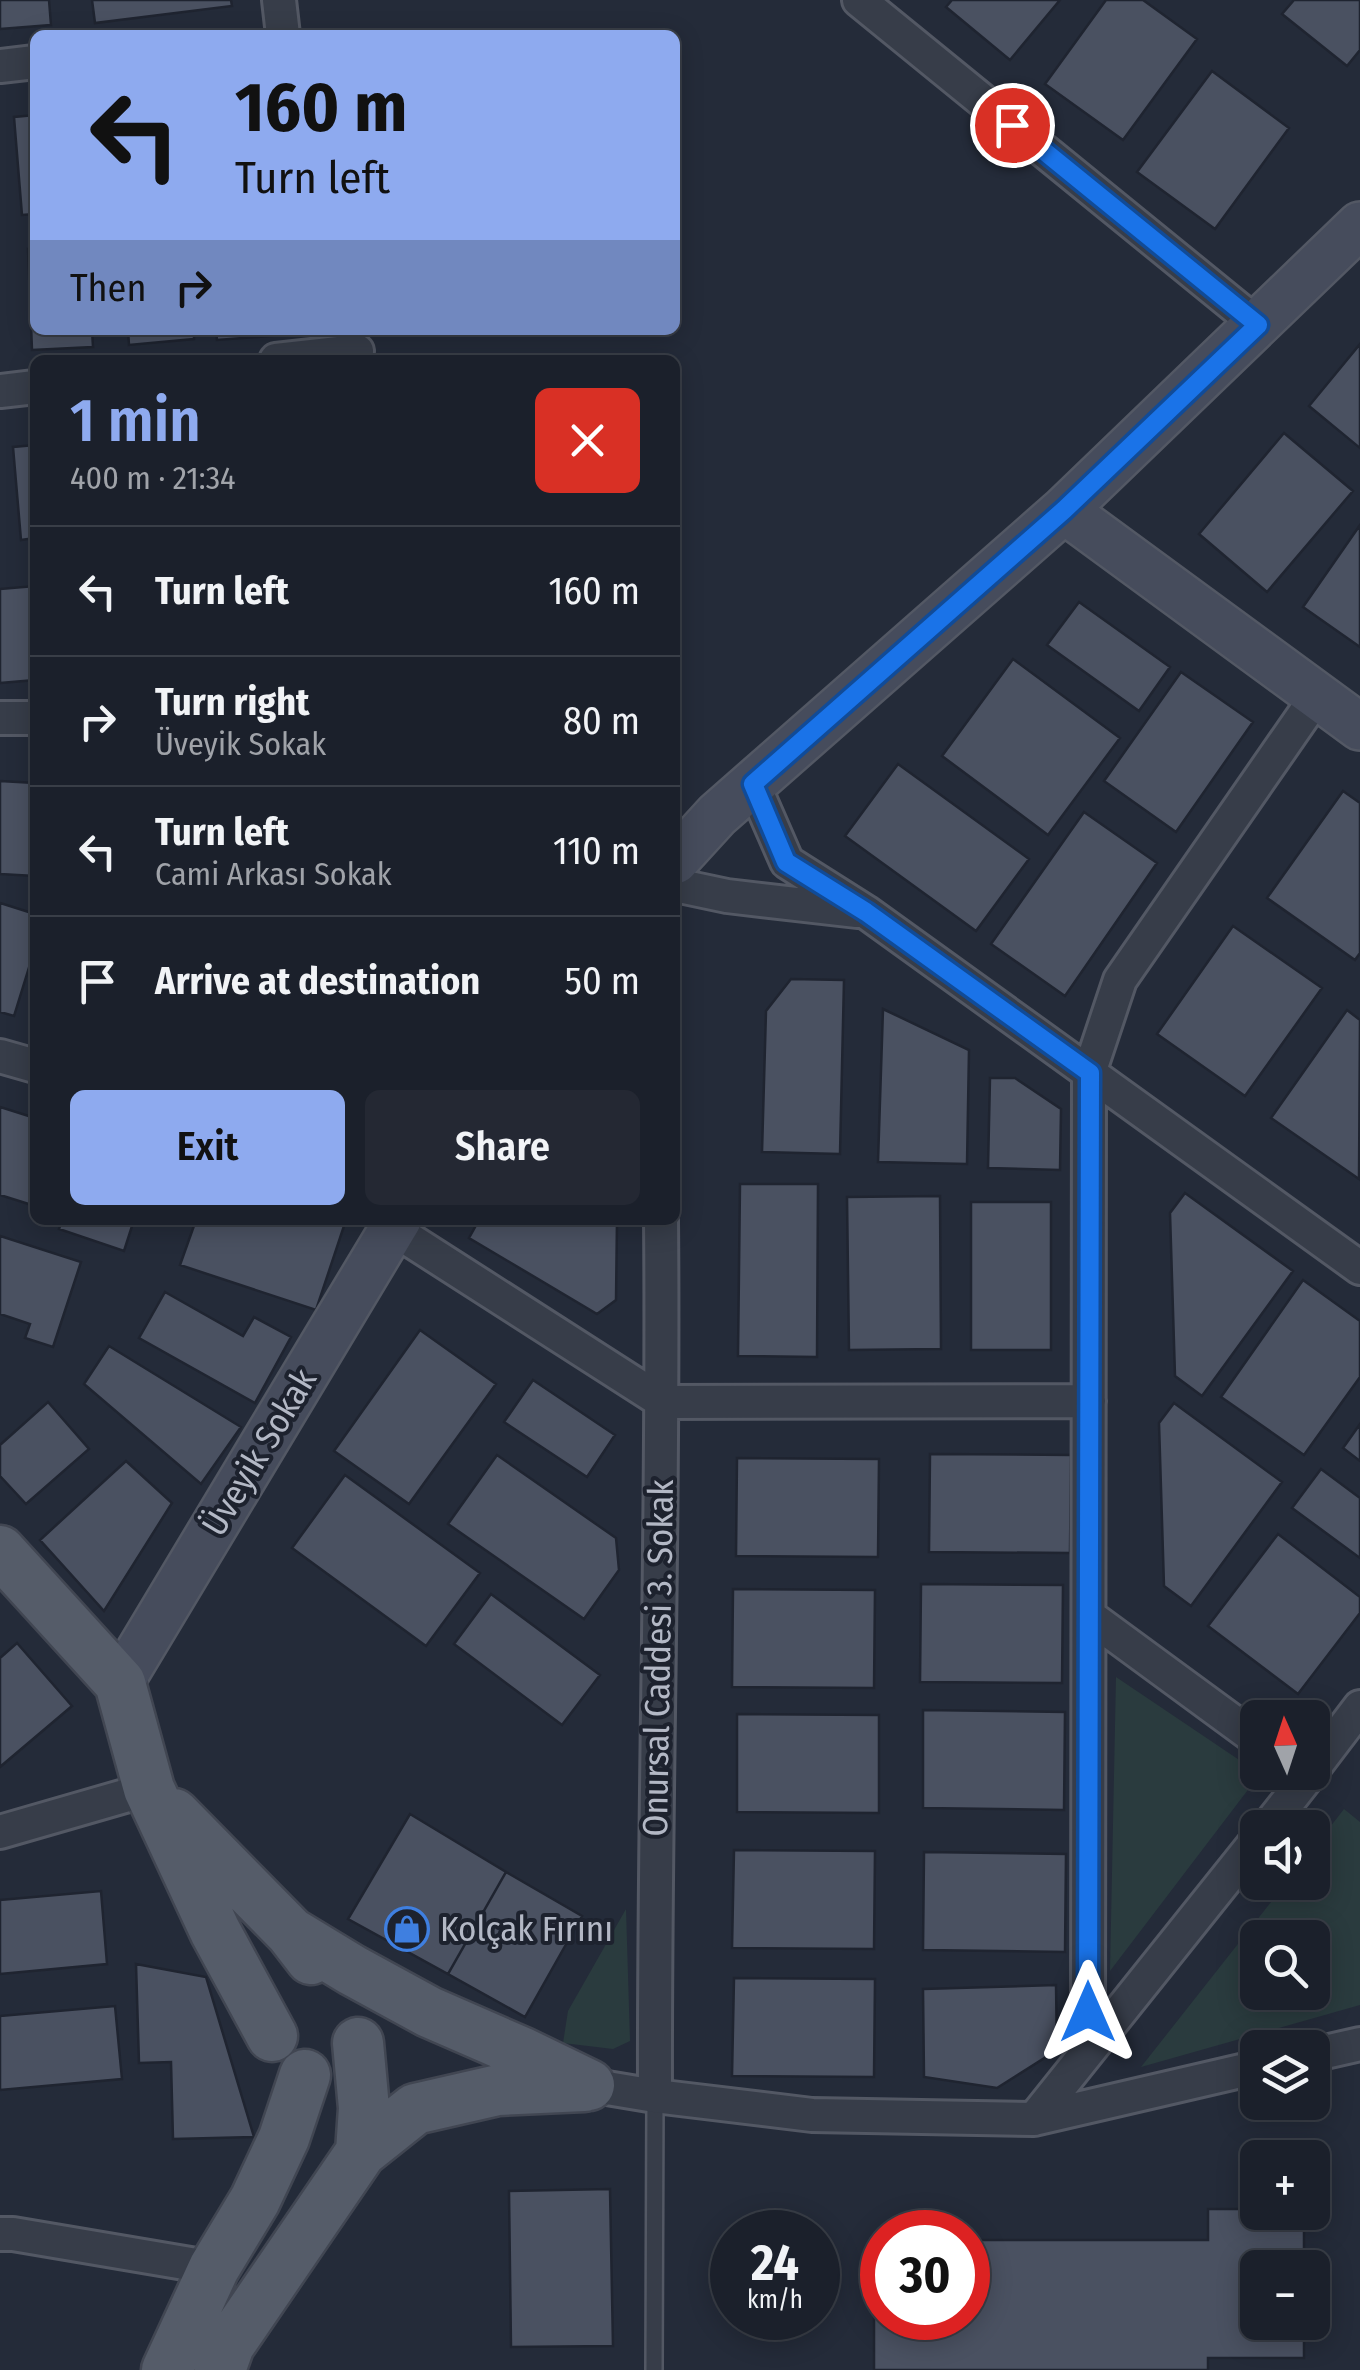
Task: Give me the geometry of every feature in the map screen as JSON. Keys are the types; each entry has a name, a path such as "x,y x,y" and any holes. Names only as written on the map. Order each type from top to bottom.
{"main road":[{"path":"0,1552 120,1683 149,1789 215,1931 282,2060 305,2075 332,2073 344,2066 358,2042"},
{"path":"149,1789 291,1932 356,2016 364,2108 361,2152"},
{"path":"291,1932 429,2012 588,2086"},
{"path":"272,2036 277,2012 292,1996 315,1989 338,1995"},
{"path":"167,2370 214,2268 255,2200 284,2138 305,2075"},
{"path":"220,2370 228,2344 361,2152 415,2108 498,2090 588,2086"}],"street":[{"path":"279,0 282,30"},
{"path":"860,0 1258,325"},
{"path":"0,66 30,63"},
{"path":"680,851 696,818 753,784 1064,510 1360,226"},
{"path":"307,355 357,347"},
{"path":"0,391 30,388"},
{"path":"1064,510 1360,727"},
{"path":"1088,2051 1090,1073 1120,980 1317,696"},
{"path":"0,718 30,718"},
{"path":"753,784 786,862 866,912 1360,1268"},
{"path":"680,885 727,896 866,912"},
{"path":"0,1056 30,1065"},
{"path":"395,1225 663,1402 1089,1401"},
{"name":"Üveyik Sokak","path":"120,1683 395,1225"},
{"name":"Onursal Caddesi 3. Sokak","path":"655,2096 654,1886 663,1402 661,1225"},
{"path":"1089,1616 1240,1727"},
{"path":"1330,1745 1360,1707"},
{"path":"0,1832 149,1789"},
{"path":"1034,2119 1240,1862"},
{"path":"1330,2050 1360,2044"},
{"path":"588,2086 812,2115 1034,2119 1240,2071"},
{"path":"0,2234 214,2268"}],"lane":[{"path":"654,2370 655,2096"}],"shaded area":[{"path":"1116,1677 1240,1761 1240,1790 1248,1790 1110,1971"},
{"path":"1344,1809 1360,1822 1360,2005 1272,2030 1240,2030 1240,2039 1141,2067 1240,1941 1240,2010 1330,2010 1330,1920 1257,1920 1273,1900 1330,1900 1330,1827"},
{"path":"626,1909 630,2041 613,2049 563,2043 568,2011"}],"building":[{"path":"0,0 49,0 51,25 0,29"},
{"path":"92,0 231,0 232,6 95,23"},
{"path":"952,0 1060,0 1010,60 946,7"},
{"path":"1106,0 1143,0 1197,39 1123,140 1045,84"},
{"path":"1294,0 1360,0 1360,50 1347,66 1282,14"},
{"path":"1212,71 1289,128 1215,229 1137,172"},
{"path":"30,115 30,214 22,215 14,117"},
{"path":"31,335 92,335 93,347 32,350"},
{"path":"128,335 194,335 194,339 129,345"},
{"path":"216,335 282,335 217,340"},
{"path":"1360,344 1360,448 1309,406"},
{"path":"1284,433 1353,491 1267,592 1199,534"},
{"path":"30,445 30,539 21,540 13,447"},
{"path":"1360,525 1360,647 1303,607"},
{"path":"30,586 30,680 0,683 0,589"},
{"path":"1079,602 1170,667 1139,711 1047,645"},
{"path":"1013,659 1120,738 1048,835 942,756"},
{"path":"1181,672 1253,722 1176,832 1104,781"},
{"path":"898,764 1029,859 976,931 845,836"},
{"path":"0,781 30,783 30,876 0,874"},
{"path":"1343,791 1360,803 1360,953 1355,960 1267,898"},
{"path":"1084,812 1157,863 1065,996 991,944"},
{"path":"0,903 30,912 30,964 14,1016 0,1012"},
{"path":"1233,926 1322,988 1245,1096 1157,1034"},
{"path":"791,979 844,980 840,1154 762,1152 766,1011"},
{"path":"883,1009 969,1050 967,1164 878,1162"},
{"path":"1347,1010 1360,1020 1359,1179 1271,1118"},
{"path":"990,1078 1015,1078 1061,1109 1060,1170 988,1168"},
{"path":"0,1107 30,1116 30,1204 0,1195"},
{"path":"740,1184 818,1184 817,1357 738,1356"},
{"path":"1185,1193 1293,1271 1202,1396 1175,1376 1170,1213"},
{"path":"940,1196 941,1349 849,1350 847,1197"},
{"path":"971,1202 1051,1202 1051,1350 971,1350"},
{"path":"60,1225 132,1225 124,1251 59,1229"},
{"path":"194,1225 344,1225 316,1310 180,1265"},
{"path":"476,1225 617,1225 616,1300 597,1314 469,1238"},
{"path":"0,1236 81,1262 53,1347 25,1338 30,1324 0,1314"},
{"path":"1303,1280 1360,1321 1360,1377 1304,1455 1221,1397"},
{"path":"165,1292 243,1336 254,1317 291,1337 255,1403 139,1338"},
{"path":"420,1330 496,1384 409,1504 334,1451"},
{"path":"109,1346 241,1427 201,1484 84,1384"},
{"path":"533,1380 615,1435 587,1477 504,1422"},
{"path":"48,1402 89,1449 26,1504 0,1476 0,1445"},
{"path":"1174,1403 1282,1482 1191,1606 1164,1586 1159,1423"},
{"path":"1360,1424 1360,1461 1343,1448"},
{"path":"930,1454 1071,1455 1070,1553 929,1552"},
{"path":"497,1455 616,1538 619,1570 584,1619 448,1524"},
{"path":"737,1458 879,1459 878,1557 736,1556"},
{"path":"126,1461 172,1503 104,1611 40,1540"},
{"path":"1321,1469 1360,1498 1360,1558 1292,1508"},
{"path":"345,1475 480,1573 426,1646 292,1548"},
{"path":"1278,1534 1360,1597 1360,1613 1298,1694 1208,1626"},
{"path":"921,1584 1063,1585 1062,1683 920,1682"},
{"path":"733,1589 875,1590 874,1688 732,1687"},
{"path":"491,1594 600,1675 562,1725 454,1644"},
{"path":"17,1643 72,1706 0,1767 0,1658"},
{"path":"923,1710 1065,1712 1064,1810 923,1808"},
{"path":"737,1714 879,1715 879,1813 737,1812"},
{"path":"410,1814 506,1872 448,1974 348,1919"},
{"path":"734,1850 875,1851 874,1949 732,1948"},
{"path":"924,1852 1066,1854 1065,1952 923,1950"},
{"path":"506,1872 582,1916 525,2017 448,1974"},
{"path":"101,1891 107,1964 0,1974 0,1900"},
{"path":"136,1964 206,1977 254,2137 173,2139 171,2062 139,2063"},
{"path":"734,1978 875,1979 874,2077 732,2076"},
{"path":"1056,1985 1057,2050 997,2088 924,2077 923,1989"},
{"path":"115,2006 122,2079 0,2090 0,2016"},
{"path":"610,2189 613,2346 511,2347 509,2191"},
{"path":"1208,2209 1240,2209 1240,2230 1304,2230 1304,2250 1240,2250 1240,2340 1304,2340 1304,2358 1208,2358 1208,2370 874,2370 874,2340 990,2340 990,2240 1208,2240"}],"place":[{"name":"Kolçak Fırını","path":"407,1929"}],"route":[{"path":"1012,125 1258,325 1064,510 753,784 786,862 866,912 1090,1073 1088,2012"}]}
